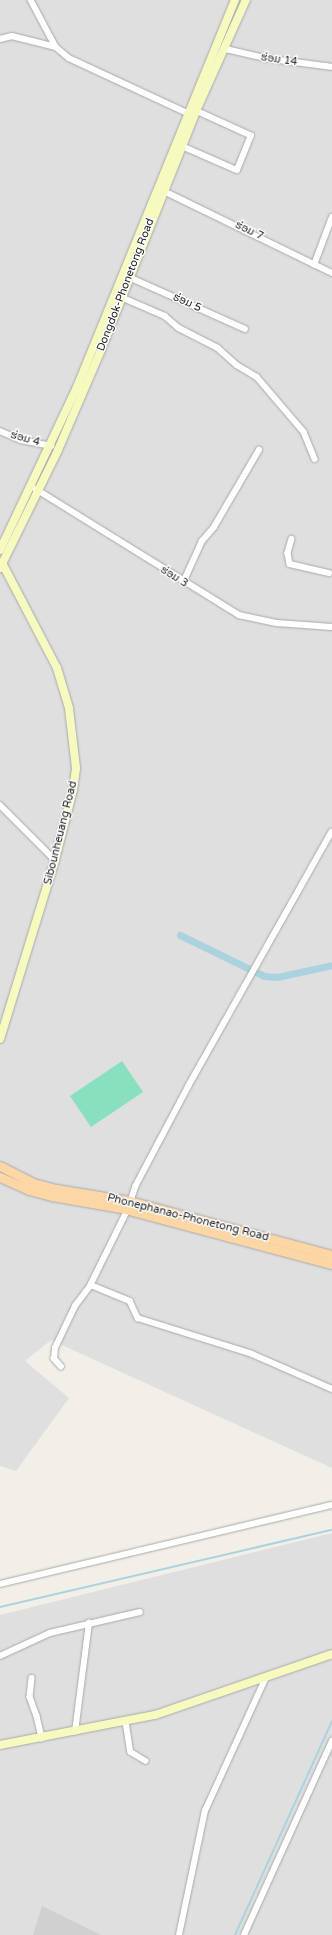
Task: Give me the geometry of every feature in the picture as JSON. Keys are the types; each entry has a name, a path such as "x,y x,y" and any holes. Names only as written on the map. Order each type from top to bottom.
{"main road":[{"name":"Dongdok-Phonetong Road","path":"1,564 40,491 164,191 182,146 192,112 226,49 246,0"},
{"name":"Dongdok-Phonetong Road","path":"0,550 51,446 192,112 232,2"},
{"name":"Sibounheuang Road","path":"0,1039 55,860 73,790 76,768 69,708 57,668 1,564"},
{"name":"Phonephanao-Phonetong Road","path":"0,1166 33,1182 56,1189 332,1255"},
{"name":"Phonephanao-Phonetong Road","path":"0,1177 52,1196 129,1206 332,1264"},
{"path":"0,1745 126,1722 156,1715 332,1654"}],"street":[{"path":"31,0 56,47"},
{"path":"0,38 12,36 56,47 78,64 192,112 250,134 238,169 182,146"},
{"name":"ຮ່ອມ 14","path":"226,49 264,58 332,67"},
{"name":"ຮ່ອມ 7","path":"164,191 332,273"},
{"path":"314,265 332,217"},
{"name":"ຮ່ອມ 5","path":"129,277 245,329"},
{"path":"121,297 165,316 179,328 218,348 237,365 257,377 304,432 315,459"},
{"name":"ຮ່ອມ 4","path":"0,431 21,440 51,446"},
{"path":"183,583 202,541 214,527 259,450"},
{"name":"ຮ່ອມ 3","path":"32,486 183,583 247,618 332,626"},
{"path":"292,539 288,553 290,564 329,573"},
{"path":"0,805 55,860"},
{"path":"61,1367 54,1359 55,1348 75,1306 91,1285 185,1093 251,980 279,924 332,832"},
{"path":"91,1285 130,1301 138,1318 250,1353 332,1389"},
{"path":"0,1584 332,1505"},
{"path":"0,1656 31,1640 89,1623 140,1612"},
{"path":"74,1732 89,1623"},
{"path":"179,1935 204,1811 266,1677"},
{"path":"32,1678 30,1697 37,1716 42,1738"},
{"path":"126,1722 131,1752 146,1761"},
{"path":"244,1935 332,1741"}],"shaded area":[{"path":"0,0 332,0 332,1468 51,1340 25,1361 69,1398 16,1471 0,1466"},
{"path":"332,1533 332,1935 0,1935 0,1615"},
{"path":"42,1906 101,1935 33,1935"}],"green space":[{"path":"122,1061 143,1092 91,1127 70,1096"}],"waterway":[{"path":"180,935 264,976 277,977 332,965"},
{"path":"0,1607 332,1530"},
{"path":"235,1935 332,1721"}]}
